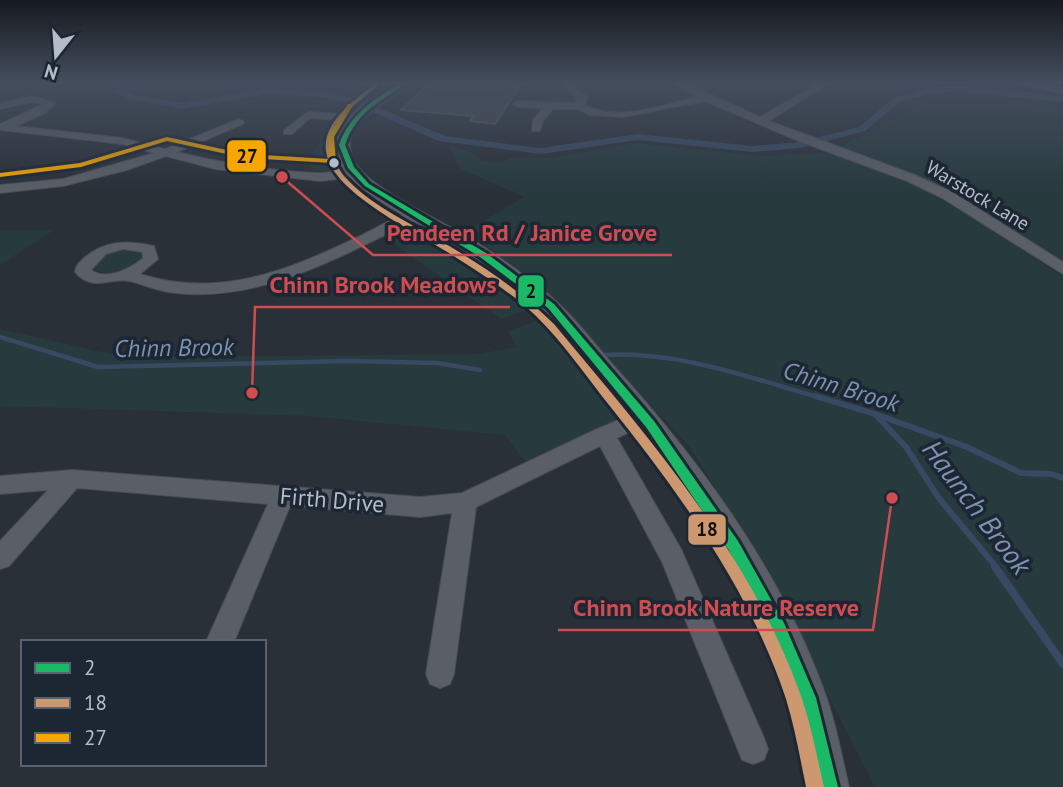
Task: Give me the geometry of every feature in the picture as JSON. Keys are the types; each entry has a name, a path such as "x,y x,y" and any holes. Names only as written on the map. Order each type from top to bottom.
{"street":[{"path":"1,127 22,119"},
{"path":"288,132 298,119"},
{"path":"357,119 347,132 344,146 344,155 354,173 380,194 502,268 556,312 645,416 719,522 778,626 799,671 815,721 829,787"},
{"path":"536,129 539,119"},
{"name":"Warstock Lane","path":"753,119 911,178 947,195 1063,269"},
{"path":"760,122 765,119"},
{"path":"0,189 82,180 132,166 239,122"},
{"path":"1,127 122,141 194,161 244,169 320,177 354,173"},
{"path":"126,275 178,289 209,289 251,282 299,268 417,214"},
{"name":"Firth Drive","path":"0,485 72,479 420,507 465,502 645,416"},
{"path":"604,434 672,557 753,749"},
{"path":"0,558 72,479"},
{"path":"221,640 283,496"},
{"path":"440,674 465,502"}],"green space":[{"path":"892,119 1063,119 1063,261 989,214 925,181 840,147"},
{"path":"337,124 341,126 333,144 334,154 319,159 335,158 338,167 328,172 313,171 308,163 315,160 310,160 315,148"},
{"path":"635,143 762,156 828,153 902,178 967,214 1063,277 1063,787 875,787 753,549 690,447 532,279 475,238 470,229 524,197 461,169 448,145 475,153 480,160 501,163 512,157 550,158"},
{"path":"404,227 418,228 453,244 531,306 528,310 501,319 384,237"},
{"path":"0,230 54,230 0,265"},
{"path":"127,247 142,251 141,258 131,269 106,273 93,267 94,262 109,252"},
{"path":"536,321 564,345 618,412 614,423 528,461 523,459 505,435 308,416 0,406 0,329 111,354 160,357 479,354 516,347 508,331"}],"building":[{"path":"472,119 499,119 495,124 470,121"}],"waterway":[{"path":"396,119 443,139 541,151 638,137 752,149 800,145 862,129 874,119"},
{"name":"Chinn Brook","path":"0,337 98,367 348,361 437,363 480,370"},
{"name":"Chinn Brook","path":"603,355 686,361 821,398"},
{"name":"Chinn Brook","path":"815,396 967,447 1021,473 1051,474 1063,478"},
{"name":"Haunch Brook","path":"876,415 906,447 938,497 997,568"},
{"name":"Haunch Brook","path":"995,567 1063,664"}],"transit line":[{"name":"18","path":"340,119 330,133 329,156 340,176 385,212 483,271 539,314 620,411 686,498 744,590 769,638 794,701 815,787"},
{"name":"27","path":"0,175 81,165 167,139 245,156 333,161 331,137 342,119"},
{"name":"2","path":"356,119 342,145 351,168 367,185 483,255 551,306 650,424 733,545 779,628 808,698 829,787"}],"place":[{"name":"Pendeen Rd / Janice Grove","path":"282,177"},
{"name":"Chinn Brook Meadows","path":"252,393"},
{"name":"Chinn Brook Nature Reserve","path":"892,498"}]}
